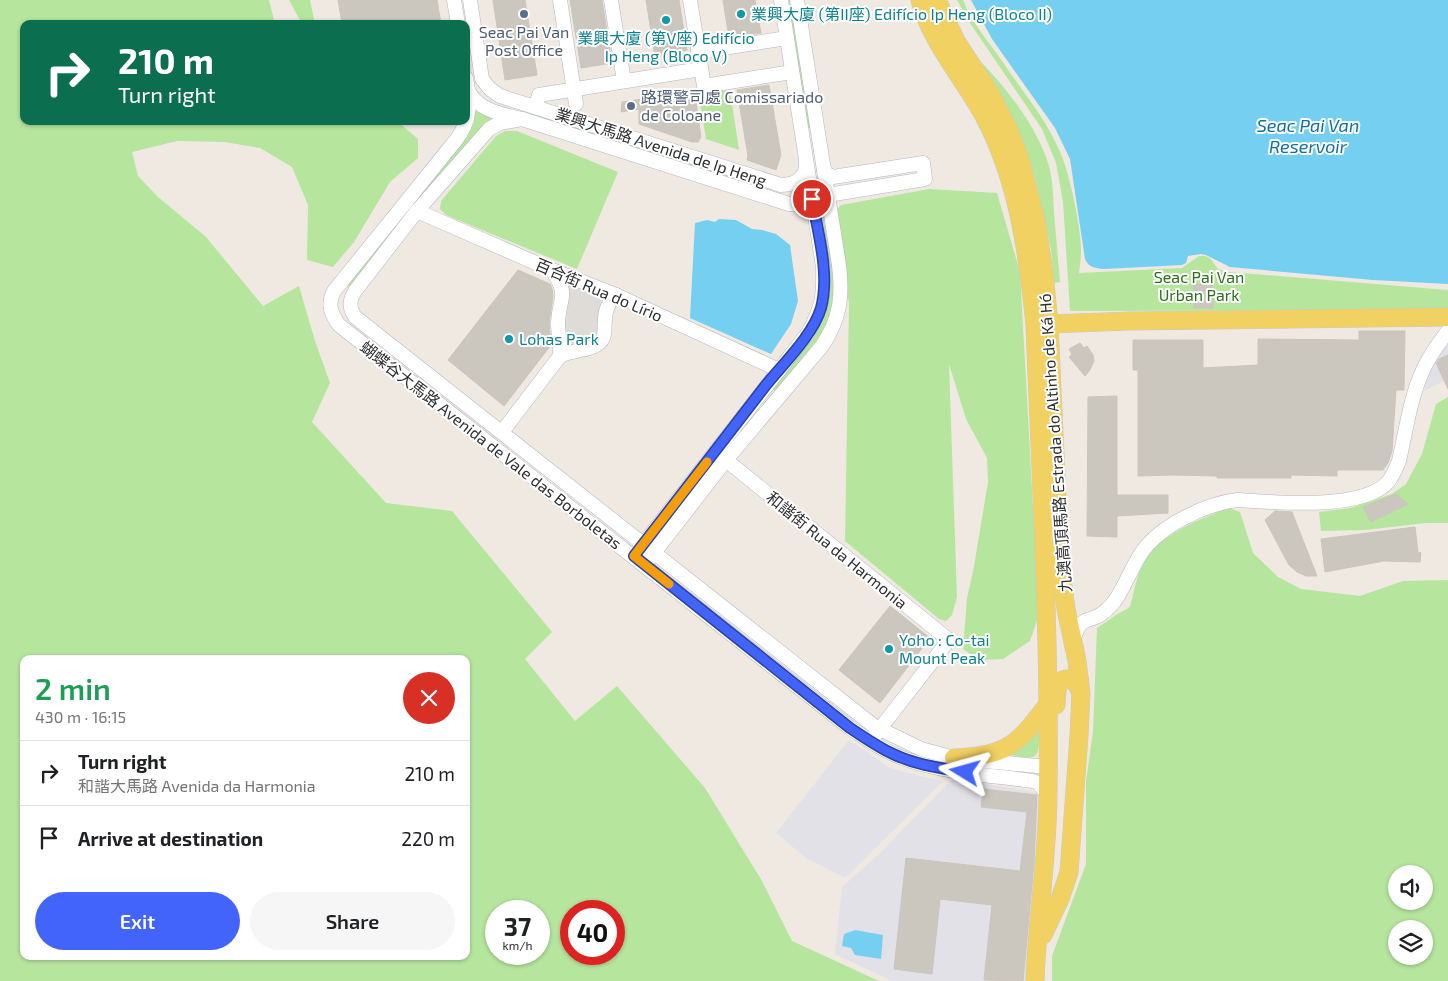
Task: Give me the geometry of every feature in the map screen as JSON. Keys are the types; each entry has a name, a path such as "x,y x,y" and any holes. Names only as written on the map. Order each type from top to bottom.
{"main road":[{"name":"九澳高頂馬路 Estrada do Altinho de Ká Hó","path":"920,0 934,35 984,117 1001,154 1015,199 1026,247 1035,325 1048,649 1048,794 1045,864 1035,961 1035,981"},
{"name":"九澳高頂馬路 Estrada do Altinho de Ká Hó","path":"937,0 956,41 970,61 1008,128 1019,156 1040,244 1049,324 1060,564 1066,609 1078,663 1080,690 1079,736 1069,872 1060,898 1041,940 1035,961"},
{"path":"1049,324 1120,321 1448,317"},
{"path":"1048,767 1053,756 1055,742 1057,688 1059,683 1066,679 1074,680 1080,690"},
{"path":"954,758 980,756 1001,751 1018,740 1032,726 1048,704"},
{"path":"1045,864 1053,871 1063,868 1072,834"}],"street":[{"path":"454,0 457,20"},
{"name":"業興大馬路 Avenida de Ip Heng","path":"470,0 482,80 490,90 500,96 781,185 794,183 800,179 804,173 806,159"},
{"path":"560,0 576,104"},
{"path":"611,0 624,81"},
{"path":"690,0 704,86 792,72"},
{"path":"639,561 808,333 820,310 823,296 823,267 781,0"},
{"path":"649,548 822,346 830,333 838,312 841,293 839,265 797,0"},
{"path":"698,52 787,38"},
{"path":"536,107 539,95 701,69"},
{"name":"業興大馬路 Avenida de Ip Heng","path":"470,93 471,96 485,108 498,113 789,204"},
{"name":"蝴蝶谷大馬路 Avenida de Vale das Borboletas","path":"522,119 500,123 489,129 418,211 355,291 350,300 350,308 355,317 860,716 879,729 921,749 954,758 1048,767"},
{"name":"蝴蝶谷大馬路 Avenida de Vale das Borboletas","path":"465,125 456,140 334,291 330,299 330,305 333,318 338,325 850,728 893,754 929,767 1032,781 1038,783 1048,794"},
{"path":"789,204 799,204 828,195 925,179 923,163 833,177 824,170"},
{"path":"789,204 806,215 817,229"},
{"name":"百合街 Rua do Lírio","path":"418,211 552,270 616,295 779,370"},
{"path":"552,270 559,280 563,301 558,324 560,356"},
{"path":"502,432 560,356 568,352 597,345 600,342 605,330 606,306 616,295"},
{"path":"1073,639 1078,627 1083,622 1102,614 1114,602 1148,544 1198,510 1222,502 1237,500 1327,503 1366,495 1377,491 1388,482 1399,461 1422,370 1448,331"},
{"name":"和諧街 Rua da Harmonia","path":"726,460 949,640 879,729"},
{"path":"870,741 879,729"}],"shaded area":[{"path":"552,270 616,295 600,341 560,356 561,296"},
{"path":"1448,338 1448,379 1424,391 1430,369"},
{"path":"849,740 890,768 943,781 845,878 806,858 776,833"},
{"path":"953,778 1038,793 1038,870 1028,981 892,981 835,954 842,887 879,854"}],"green space":[{"path":"0,0 269,0 274,20 20,20 20,125 402,125 418,139 418,158 390,182 354,242 333,267 307,260 308,205 292,167 260,148 225,142 177,141 132,152 138,176 158,197 206,237 263,306 299,286 315,341 330,383 312,422 386,503 452,511 552,632 525,659 575,721 617,686 705,788 762,881 792,941 879,981 0,981"},
{"path":"289,0 310,0 314,20 300,20"},
{"path":"788,0 791,0 811,127 808,128"},
{"name":"Seac Pai Van Urban Park","path":"957,0 963,0 975,24 1026,95 1061,154 1071,188 1079,229 1081,251 1079,273 1182,268 1199,256 1205,256 1210,258 1218,269 1229,272 1448,290 1448,310 1070,311 1063,202 1056,163 1042,129 970,23"},
{"path":"976,57 997,79 1025,116 1046,157 1052,185 1060,282 1054,283 1051,250 1035,178 1023,143"},
{"path":"718,89 730,91 739,150 706,139 699,96"},
{"path":"475,107 493,117 470,140 351,287 348,287 349,281 468,135 474,123"},
{"path":"536,114 757,185 756,188 535,118"},
{"path":"505,131 517,131 618,172 577,269 446,215 440,209 441,201 496,136"},
{"path":"929,189 997,193 1020,272 1039,615 1030,641 1003,659 979,660 963,649 967,598 988,482 987,458 966,419 949,364 957,597 952,615 946,621 939,619 845,541 849,304 837,210 841,205"},
{"path":"823,214 834,273 834,304 821,337 776,392 771,388 814,335 824,318 827,307 829,281 821,215"},
{"path":"1448,397 1448,523 1426,523 1365,530 1321,531 1319,512 1351,508 1392,494 1406,484 1422,454 1436,404"},
{"path":"1229,508 1240,512 1253,553 1278,577 1301,589 1360,596 1403,581 1448,580 1448,981 1052,981 1052,956 1086,864 1086,782 1093,731 1097,628 1130,607 1140,571 1152,551 1171,535 1195,522"},
{"path":"1039,730 1039,747 1036,755 1027,758 1011,755"}],"water":[{"name":"Seac Pai Van Reservoir","path":"971,0 1448,0 1448,284 1373,280 1230,267 1201,254 1188,256 1186,263 1182,265 1104,269 1090,266 1085,259 1070,159 1055,128 992,39"},
{"path":"719,219 736,220 752,229 776,234 790,245 798,301 791,324 771,354 690,318 695,223 707,220 715,222"},
{"path":"855,930 883,935 881,959 855,955 851,948 842,946 844,934"}],"building":[{"path":"338,0 437,0 440,20 341,20"},
{"path":"493,0 525,0 537,75 505,80"},
{"path":"570,0 602,0 612,63 581,68"},
{"name":"業興大廈 (第V座) Edifício Ip Heng (Bloco V)","path":"646,0 679,0 687,50 655,56"},
{"name":"業興大廈 (第II座) Edifício Ip Heng (Bloco II)","path":"723,0 755,0 761,33 729,38"},
{"path":"769,85 781,155 776,170 747,160 748,156 737,90"},
{"path":"690,92 695,96 701,137 698,142 692,142 639,124 639,109 621,112 622,102"},
{"name":"Lohas Park","path":"518,270 550,284 553,296 549,323 551,345 504,406 448,360"},
{"path":"1194,284 1212,284 1213,308 1194,308"},
{"path":"1359,331 1405,331 1404,390 1396,390 1392,451 1388,463 1383,470 1337,470 1337,476 1291,475 1291,478 1138,476 1138,370 1133,370 1133,340 1203,340 1203,368 1258,365 1258,339 1359,340"},
{"path":"1080,343 1084,348 1087,346 1093,355 1094,361 1085,376 1069,357 1072,354 1069,349"},
{"path":"1448,355 1448,389 1436,363 1439,359"},
{"path":"1117,396 1117,495 1168,495 1168,513 1117,516 1117,537 1087,536 1088,397"},
{"path":"1396,494 1408,504 1371,522 1363,507"},
{"path":"1275,511 1292,512 1317,576 1306,576 1297,572 1289,565 1265,520"},
{"path":"1415,527 1418,552 1421,553 1420,562 1384,561 1325,572 1321,539"},
{"name":"Yoho : Co-tai Mount Peak","path":"890,606 930,638 880,703 839,670"},
{"path":"983,789 1037,795 1034,863 1023,981 984,980 992,905 940,899 932,974 894,969 906,858 1020,871 1027,812 981,807"}],"slow traffic":[{"path":"669,584 634,556 707,462"}],"place":[{"name":"Seac Pai Van Post Office","path":"524,14"},
{"name":"業興大廈 (第II座) Edifício Ip Heng (Bloco II)","path":"741,14"},
{"name":"業興大廈 (第V座) Edifício Ip Heng (Bloco V)","path":"666,20"},
{"name":"路環警司處 Comissariado de Coloane","path":"631,106"},
{"name":"Lohas Park","path":"509,339"},
{"name":"Yoho : Co-tai Mount Peak","path":"889,649"}],"route":[{"path":"812,199 824,282 820,310 815,322 634,556 850,728 893,754 929,767 965,772"}]}
